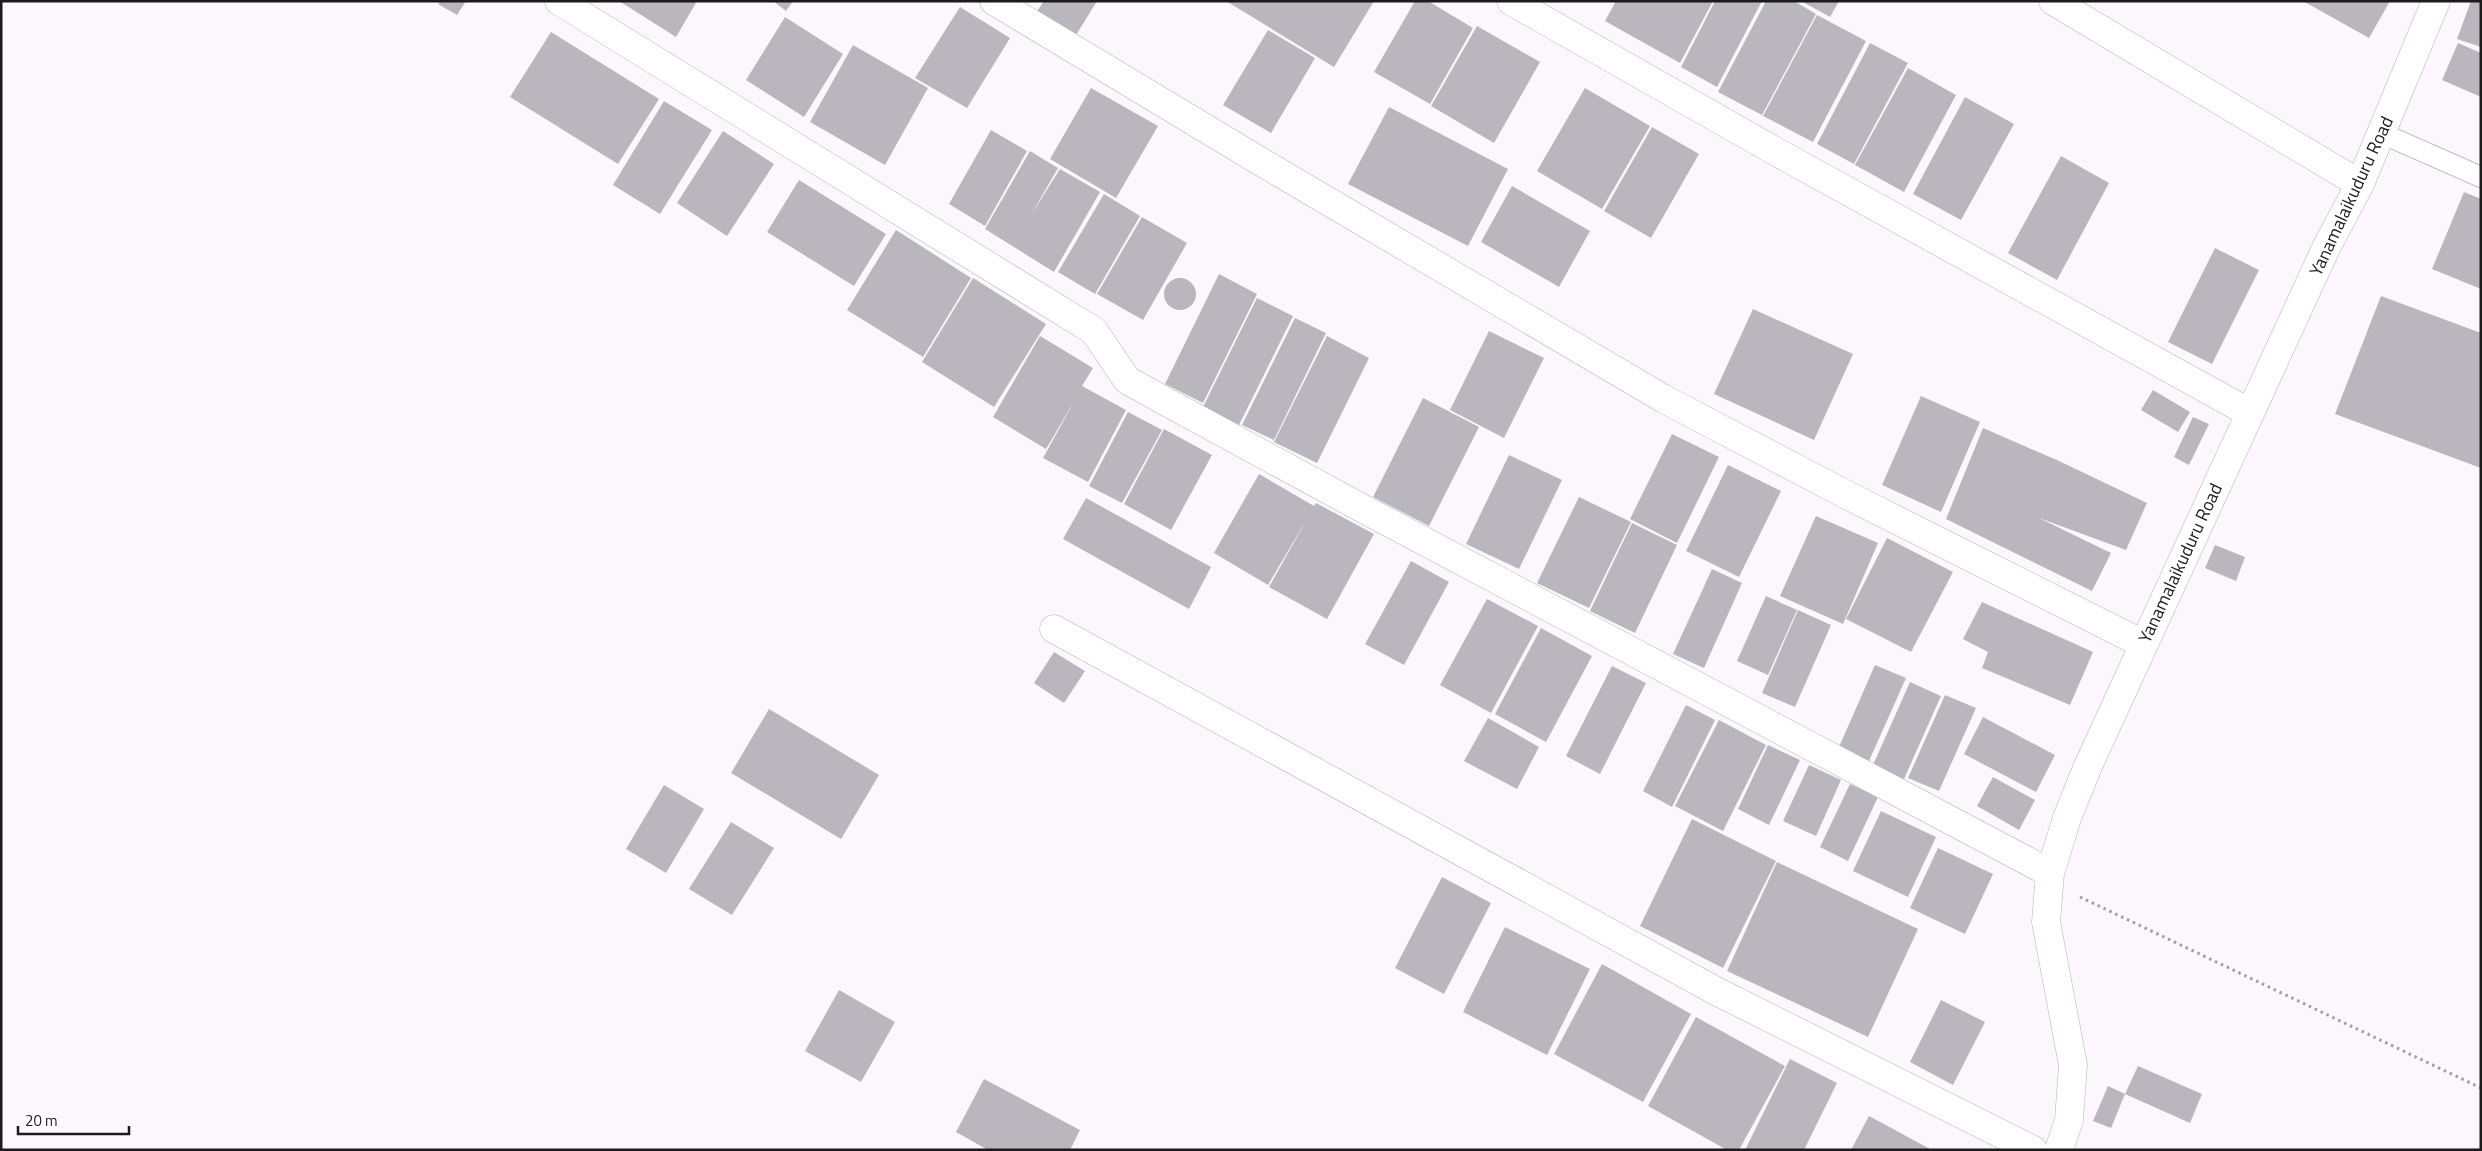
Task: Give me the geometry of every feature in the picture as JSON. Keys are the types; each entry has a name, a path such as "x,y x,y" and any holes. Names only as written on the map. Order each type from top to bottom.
{"street":[{"path":"559,1 1094,331 1127,380 1371,513 2050,872"},
{"path":"994,1 1263,163 1664,398 1845,494 2143,644"},
{"path":"1511,1 1773,150 2250,413"},
{"path":"2054,1 2360,184"},
{"name":"Yanamalaikuduru Road","path":"2059,1150 2069,1120 2073,1065 2046,922 2050,872 2067,818 2088,766 2143,644 2326,248 2360,184 2436,1"},
{"path":"1054,629 1716,992 2033,1150"}],"lane":[{"path":"2381,133 2481,177"}],"path":[{"path":"2080,897 2481,1088"}],"building":[{"path":"440,1 466,1 457,15 438,4"},
{"path":"619,1 697,1 676,37"},
{"path":"773,1 793,1 786,11"},
{"path":"1044,1 1097,1 1073,40 1034,16"},
{"path":"1226,1 1374,1 1334,67"},
{"path":"1415,1 1428,1 1473,28 1430,104 1374,72"},
{"path":"1616,1 1713,1 1680,63 1605,21"},
{"path":"1715,1 1762,1 1717,87 1681,67"},
{"path":"1766,1 1794,1 1816,14 1762,115 1718,92"},
{"path":"1801,1 1839,1 1830,17"},
{"path":"2303,1 2390,1 2369,38"},
{"path":"2471,1 2481,1 2481,47 2457,39"},
{"path":"960,7 1010,38 967,108 915,78"},
{"path":"1817,15 1866,41 1813,142 1763,116"},
{"path":"785,17 843,54 804,117 746,80"},
{"path":"1477,26 1540,62 1494,143 1431,106"},
{"path":"1268,30 1315,58 1271,133 1223,105"},
{"path":"551,32 659,99 618,164 510,97"},
{"path":"1870,43 1908,63 1854,164 1817,144"},
{"path":"2458,43 2481,53 2481,97 2442,80"},
{"path":"853,45 928,88 885,165 810,122"},
{"path":"1908,68 1956,95 1904,192 1855,165"},
{"path":"1091,88 1158,126 1116,198 1050,159"},
{"path":"1585,88 1650,126 1602,209 1537,171"},
{"path":"1965,97 2014,124 1961,220 1913,194"},
{"path":"664,101 712,130 660,214 613,185"},
{"path":"1389,107 1508,169 1468,246 1348,184"},
{"path":"1652,127 1699,154 1651,238 1604,211"},
{"path":"991,130 1027,151 985,226 949,204"},
{"path":"723,131 774,164 727,236 677,203"},
{"path":"1030,151 1058,168 1031,215 1060,169 1100,192 1054,272 985,229"},
{"path":"2061,156 2109,183 2057,280 2008,253"},
{"path":"799,180 886,234 854,286 767,232"},
{"path":"1512,186 1590,231 1559,287 1481,242"},
{"path":"2464,192 2481,199 2481,289 2432,269"},
{"path":"1104,194 1140,216 1095,294 1058,272"},
{"path":"1142,217 1187,243 1143,320 1097,294"},
{"path":"896,230 971,278 923,357 847,310"},
{"path":"2215,248 2259,270 2212,364 2168,342"},
{"path":"1219,274 1257,294 1203,403 1165,384"},
{"path":"973,278 1046,324 994,407 922,362"},
{"path":"1180,278 1192,282 1196,294 1192,306 1180,310 1168,306 1164,294 1168,282"},
{"path":"2381,296 2481,333 2481,468 2335,414"},
{"path":"1257,298 1293,316 1239,425 1203,407"},
{"path":"1753,309 1853,354 1814,440 1714,394"},
{"path":"1295,318 1326,333 1274,440 1242,425"},
{"path":"1489,331 1544,358 1504,438 1450,410"},
{"path":"1040,336 1093,368 1082,386 1126,410 1088,482 1043,458 1075,400 1046,449 993,417"},
{"path":"1327,336 1369,358 1317,463 1274,442"},
{"path":"2153,390 2190,412 2178,432 2141,410"},
{"path":"1921,396 1980,422 1941,512 1882,485"},
{"path":"1423,398 1479,427 1429,526 1373,497"},
{"path":"1128,412 1162,430 1122,503 1089,486"},
{"path":"2193,417 2209,424 2189,465 2174,457"},
{"path":"1983,428 2059,461 2147,503 2126,550 2039,518 2111,553 2092,591 1946,519"},
{"path":"1164,429 1212,455 1171,530 1124,504"},
{"path":"1672,434 1719,457 1677,543 1630,519"},
{"path":"1509,455 1562,480 1519,569 1466,544"},
{"path":"1728,465 1781,491 1739,577 1686,551"},
{"path":"1259,474 1314,506 1316,503 1374,534 1327,619 1269,587 1307,519 1268,585 1214,553"},
{"path":"1579,497 1631,522 1589,608 1537,583"},
{"path":"1086,498 1211,567 1189,609 1063,539"},
{"path":"1816,516 1878,543 1843,624 1780,596"},
{"path":"1632,523 1677,545 1635,633 1590,611"},
{"path":"1887,538 1953,572 1911,652 1846,619"},
{"path":"2215,545 2245,557 2236,581 2205,568"},
{"path":"1411,561 1449,582 1404,665 1365,644"},
{"path":"1712,569 1742,583 1704,668 1673,654"},
{"path":"1766,596 1797,610 1768,675 1737,661"},
{"path":"1487,599 1538,626 1491,713 1440,685"},
{"path":"1982,602 2093,652 2070,705 1982,668 1988,652 1963,639"},
{"path":"1798,610 1831,625 1795,707 1762,693"},
{"path":"1541,628 1592,656 1546,742 1495,714"},
{"path":"1054,652 1085,671 1064,703 1034,683"},
{"path":"1875,665 1906,678 1869,761 1839,747"},
{"path":"1612,666 1646,683 1600,774 1566,756"},
{"path":"1910,682 1941,696 1904,779 1873,765"},
{"path":"1945,695 1976,708 1939,791 1908,778"},
{"path":"1686,705 1715,720 1672,807 1643,791"},
{"path":"769,709 879,775 841,839 731,773"},
{"path":"1983,717 2055,755 2036,792 1964,754"},
{"path":"1488,718 1539,747 1517,789 1464,761"},
{"path":"1719,720 1766,745 1723,831 1675,806"},
{"path":"1768,745 1800,760 1769,825 1738,809"},
{"path":"1809,765 1841,780 1816,836 1783,821"},
{"path":"1993,777 2035,800 2019,830 1977,806"},
{"path":"1850,784 1878,797 1848,861 1820,847"},
{"path":"664,785 704,809 666,873 626,849"},
{"path":"1881,811 1936,837 1908,897 1853,871"},
{"path":"1692,819 1776,861 1723,968 1640,926"},
{"path":"731,822 774,848 732,915 689,889"},
{"path":"1938,848 1993,874 1965,934 1910,908"},
{"path":"1777,862 1918,929 1868,1037 1727,971"},
{"path":"1442,877 1491,903 1444,994 1395,968"},
{"path":"1505,927 1590,969 1547,1055 1463,1012"},
{"path":"1602,964 1691,1014 1643,1102 1554,1054"},
{"path":"839,990 895,1022 861,1082 805,1051"},
{"path":"1941,1000 1985,1022 1953,1085 1910,1062"},
{"path":"1696,1017 1785,1066 1739,1150 1727,1150 1648,1106"},
{"path":"1790,1059 1837,1083 1804,1150 1745,1150"},
{"path":"2138,1066 2202,1094 2190,1123 2125,1094"},
{"path":"984,1079 1080,1130 1070,1150 988,1150 956,1132"},
{"path":"2108,1086 2125,1094 2111,1128 2093,1121"},
{"path":"1869,1116 1932,1150 1851,1150"}]}
